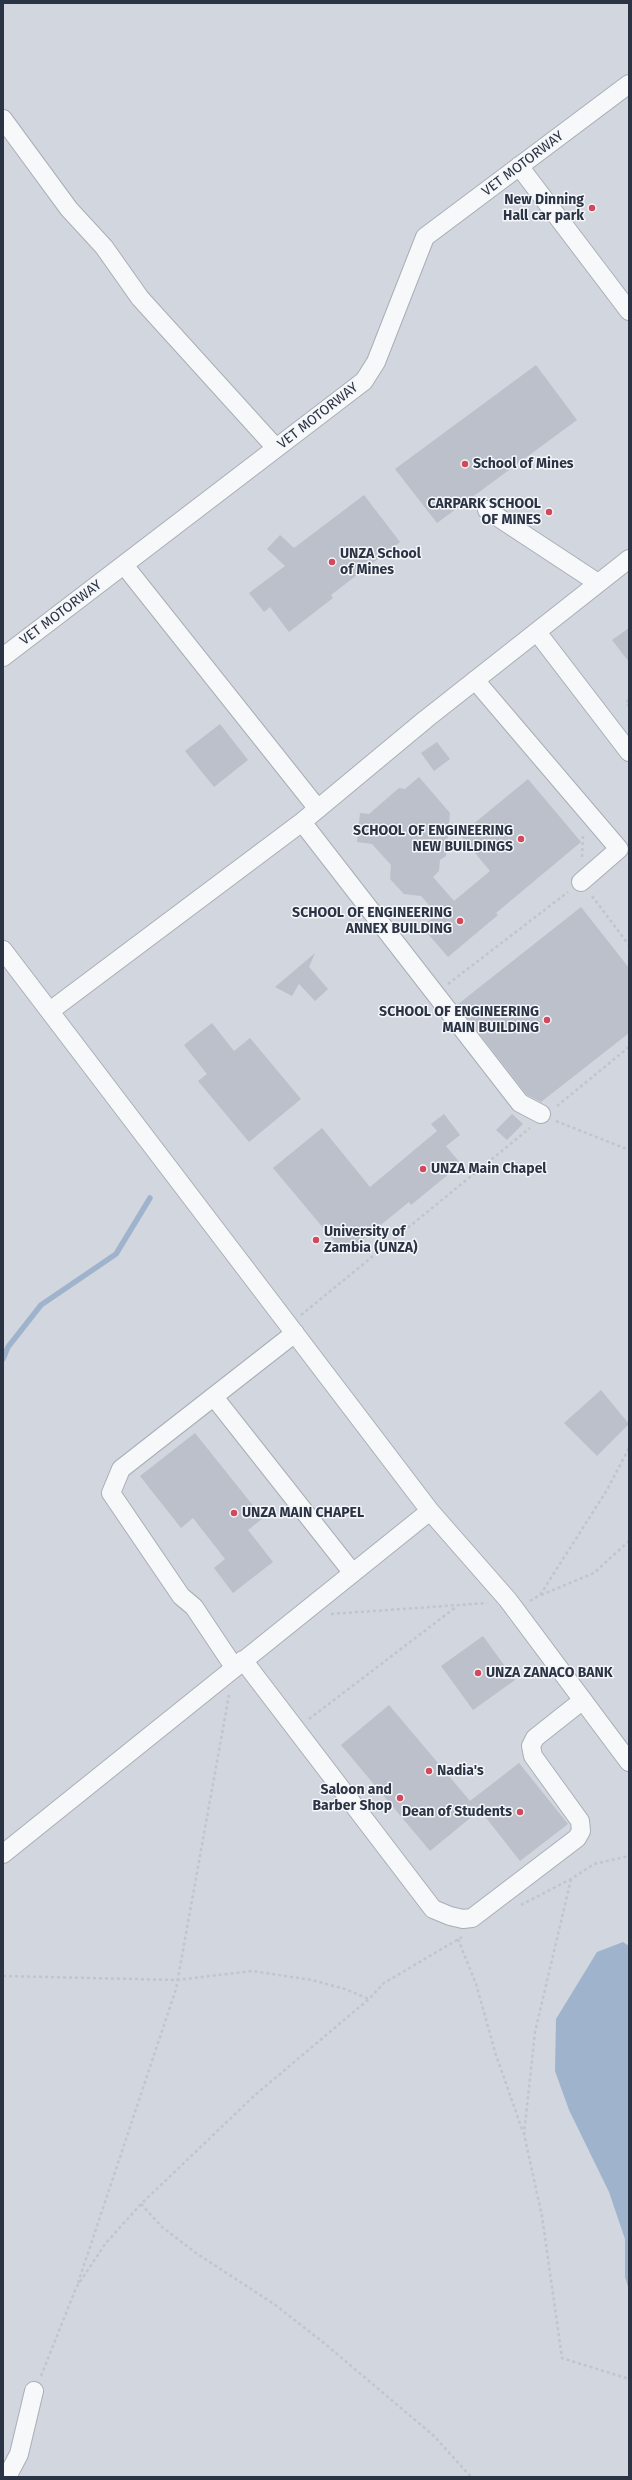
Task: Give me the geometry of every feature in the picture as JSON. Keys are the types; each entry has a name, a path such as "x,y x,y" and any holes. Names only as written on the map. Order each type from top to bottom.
{"street":[{"name":"VET MOTORWAY","path":"3,657 364,381 376,362 425,237 629,84"},
{"path":"3,119 69,209 104,247 140,298 276,448"},
{"path":"519,166 629,311"},
{"path":"488,510 598,583"},
{"path":"50,1011 302,822 475,680 629,559"},
{"path":"124,565 318,809"},
{"path":"537,632 629,752"},
{"path":"475,680 619,849 581,882"},
{"path":"302,822 520,1103 543,1115"},
{"path":"3,950 430,1511 511,1605 629,1762"},
{"path":"292,1329 214,1397 121,1469 111,1493 181,1596 194,1607 239,1664 296,1730 433,1909 450,1916 472,1918 577,1838 581,1831 580,1821 533,1756 531,1746 535,1738 583,1700"},
{"path":"214,1397 352,1572"},
{"path":"3,1854 352,1572 430,1511"},
{"path":"8,2477 19,2454 34,2391"}],"path":[{"path":"629,700 626,702 629,706"},
{"path":"585,808 581,882 629,945"},
{"path":"436,994 581,882"},
{"path":"292,1329 543,1115 629,1047"},
{"path":"543,1115 629,1150"},
{"path":"540,1595 607,1490 629,1448"},
{"path":"330,1614 511,1605 594,1573 629,1541"},
{"path":"296,1730 456,1607"},
{"path":"34,2391 50,2358 76,2288 177,1980 239,1664"},
{"path":"516,1907 572,1879 594,1864 629,1856"},
{"path":"524,2134 535,2032 572,1879"},
{"path":"76,2288 105,2244 141,2204 254,2095 369,1999 384,1984 464,1936"},
{"path":"458,1939 476,1984 496,2055 524,2134 542,2216 562,2358 629,2379"},
{"path":"3,1976 177,1980 252,1971 312,1980 345,1989 369,1999"},
{"path":"141,2204 162,2228 196,2253 274,2304 324,2343 434,2436 471,2477"}],"shaded area":[{"name":"University of Zambia (UNZA)","path":"3,3 629,3 629,2477 3,2477"}],"water":[{"path":"623,1942 629,1946 629,2290 625,2277 625,2239 609,2192 569,2110 555,2071 556,2019 597,1952"}],"building":[{"path":"536,365 577,420 437,523 395,469"},
{"name":"UNZA School of Mines","path":"364,495 400,542 331,595 333,598 289,632 270,607 264,612 249,593 285,566 267,549 280,535 294,548"},
{"path":"629,628 629,662 612,640"},
{"path":"220,724 248,760 214,787 185,751"},
{"path":"437,742 450,759 434,771 421,753"},
{"path":"419,777 450,813 446,856 440,860 439,871 433,877 454,901 490,871 460,835 528,779 581,842 496,913 498,915 448,957 422,927 437,914 421,896 404,894 390,879 391,865 372,844 357,842 360,813 369,814 399,788 405,789"},
{"name":"SCHOOL OF ENGINEERING MAIN BUILDING","path":"581,907 629,968 629,1033 541,1102 527,1095 457,1005"},
{"path":"315,953 309,967 328,989 315,1001 299,984 292,996 275,987"},
{"path":"212,1023 234,1051 250,1038 301,1099 249,1142 198,1081 207,1074 184,1045"},
{"path":"444,1114 460,1135 446,1146 461,1164 411,1205 409,1202 345,1254 273,1168 322,1128 370,1187 437,1131 431,1124"},
{"path":"512,1114 523,1124 507,1140 496,1130"},
{"path":"601,1390 629,1424 597,1456 564,1423"},
{"name":"UNZA MAIN CHAPEL","path":"195,1433 263,1518 248,1530 273,1562 233,1593 214,1568 225,1559 193,1518 181,1528 140,1476"},
{"name":"UNZA ZANACO BANK","path":"483,1636 515,1680 473,1710 441,1666"},
{"path":"389,1705 470,1801 519,1763 568,1824 520,1861 480,1810 430,1851 341,1745"}],"waterway":[{"path":"3,1359 8,1347 41,1305 116,1254 150,1198"}],"place":[{"name":"New Dinning Hall car park","path":"592,208"},
{"name":"School of Mines","path":"465,464"},
{"name":"CARPARK SCHOOL OF MINES","path":"549,512"},
{"name":"UNZA School of Mines","path":"332,562"},
{"name":"SCHOOL OF ENGINEERING NEW BUILDINGS","path":"521,839"},
{"name":"SCHOOL OF ENGINEERING ANNEX BUILDING","path":"460,921"},
{"name":"SCHOOL OF ENGINEERING MAIN BUILDING","path":"547,1020"},
{"name":"UNZA Main Chapel","path":"423,1169"},
{"name":"University of Zambia (UNZA)","path":"316,1240"},
{"name":"UNZA MAIN CHAPEL","path":"234,1513"},
{"name":"UNZA ZANACO BANK","path":"478,1673"},
{"name":"Nadia's","path":"429,1771"},
{"name":"Saloon and Barber Shop","path":"400,1798"},
{"name":"Dean of Students","path":"520,1812"}]}
